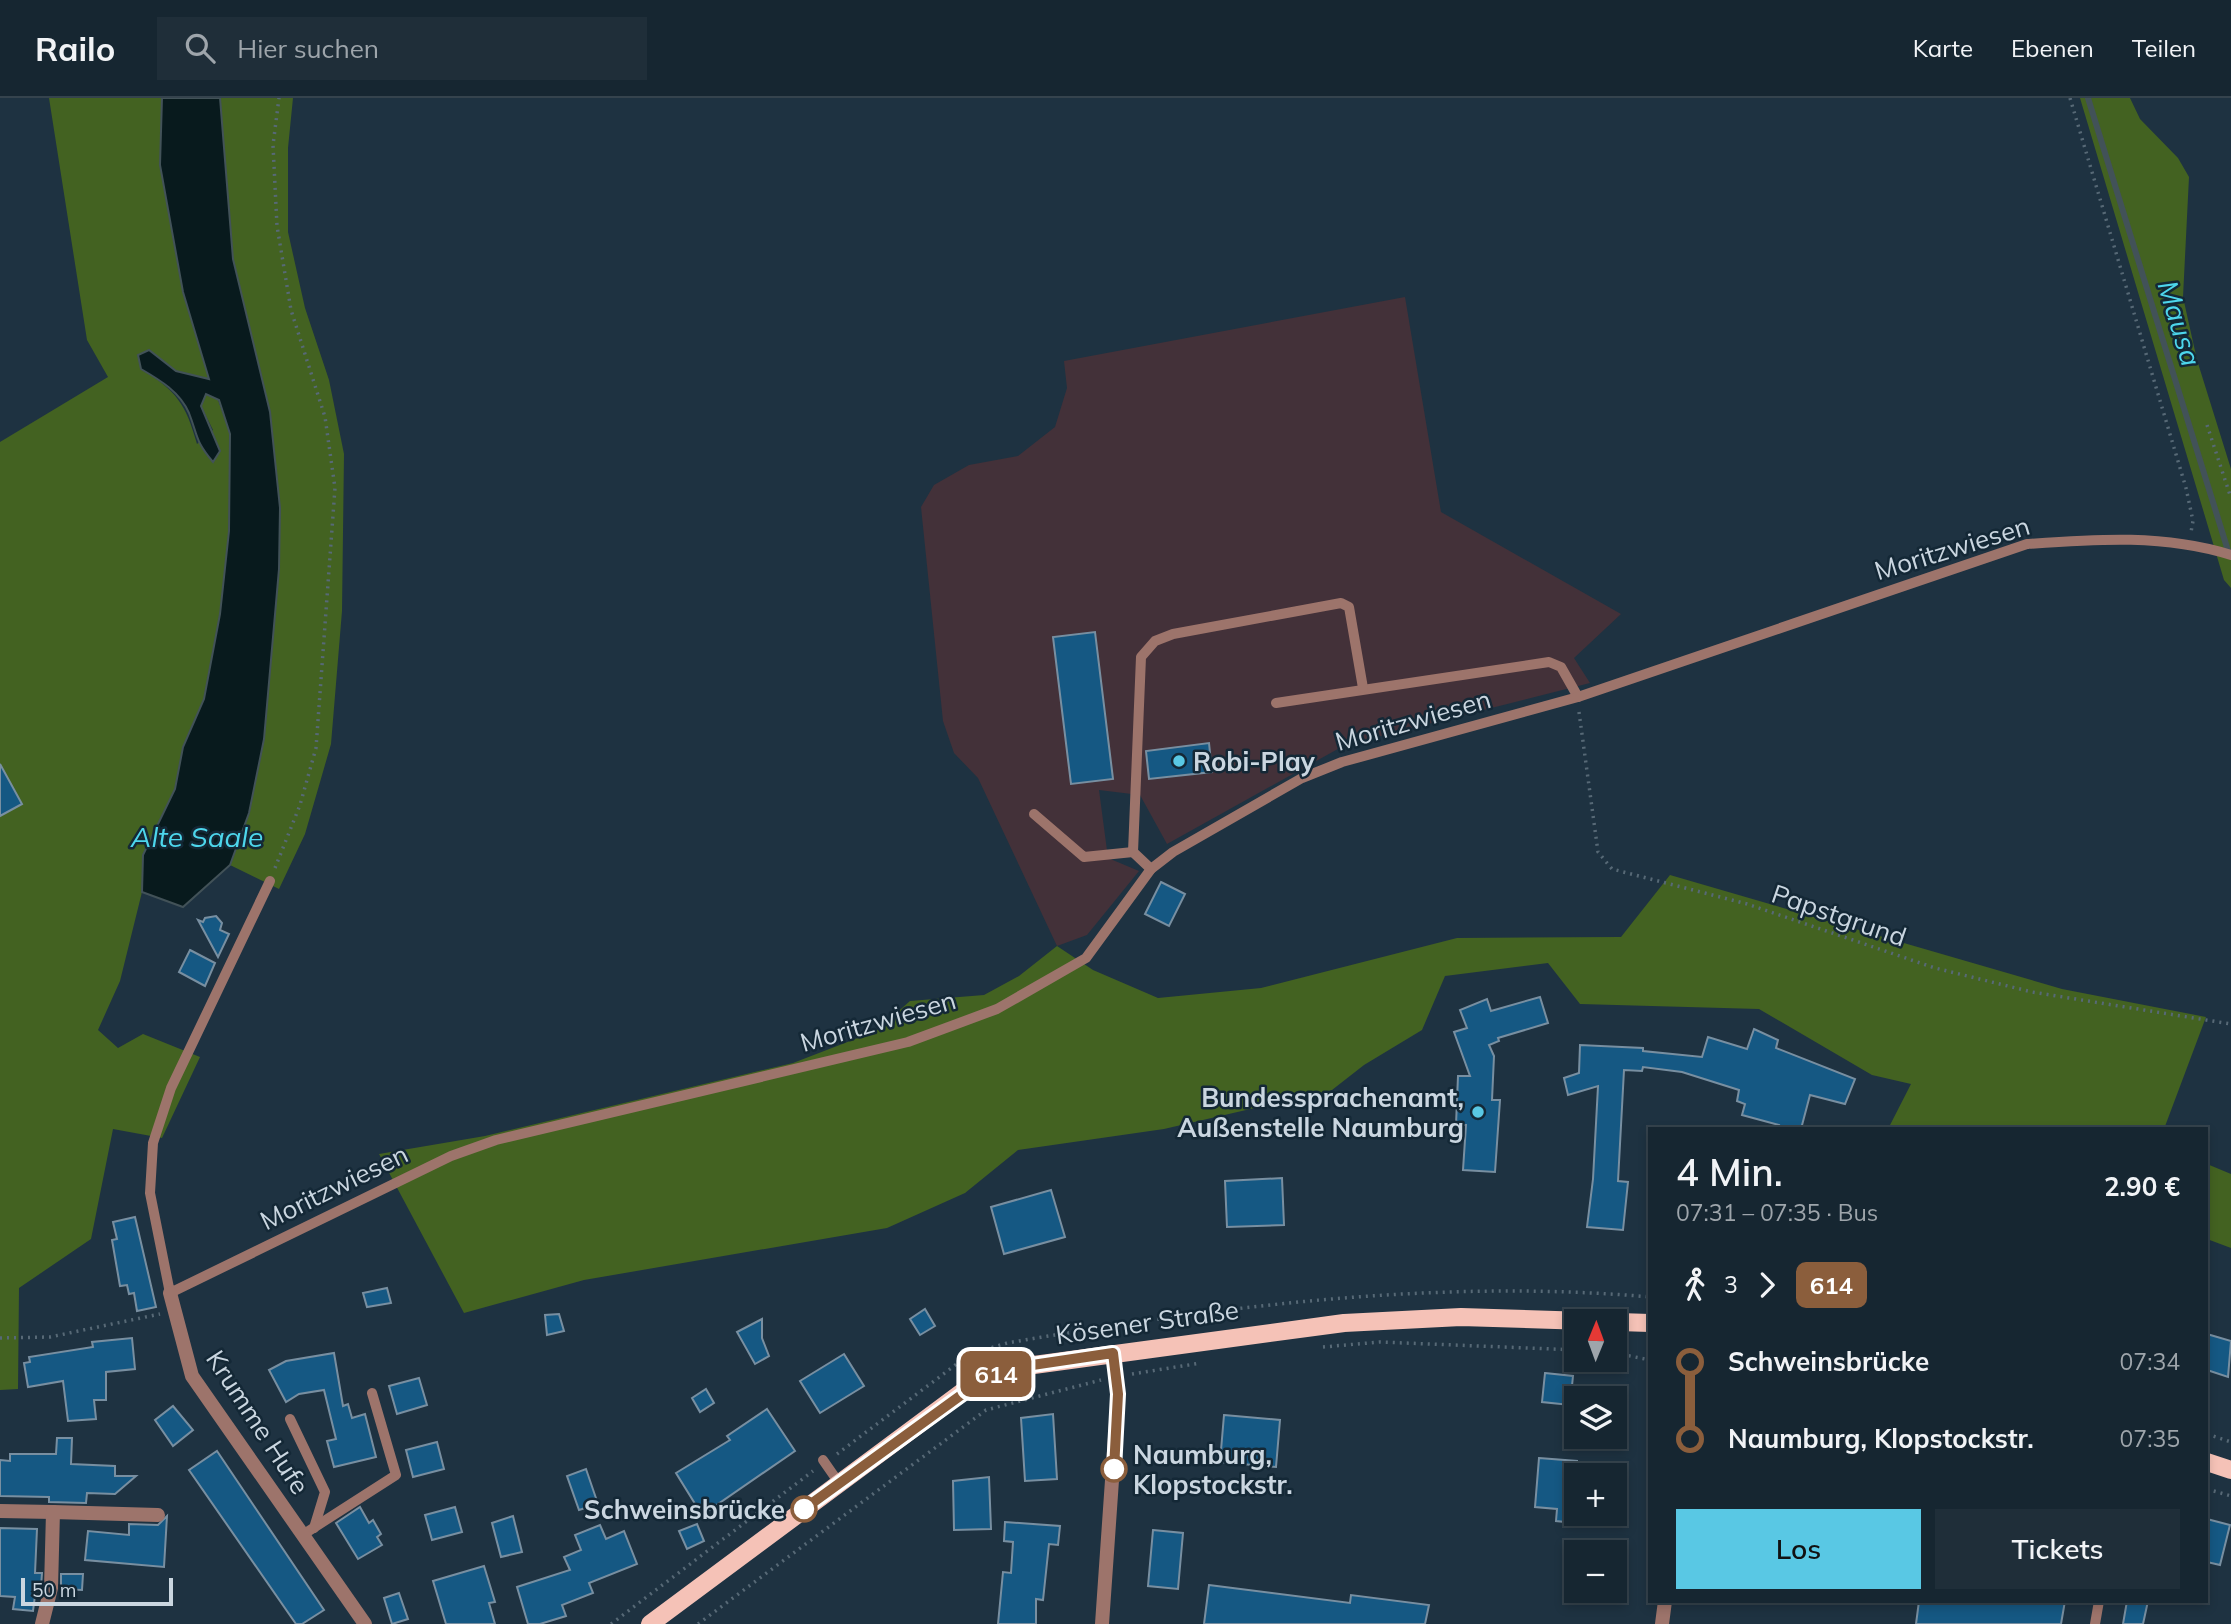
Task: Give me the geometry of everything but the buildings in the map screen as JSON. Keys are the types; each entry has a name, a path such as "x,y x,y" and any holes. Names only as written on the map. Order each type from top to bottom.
{"main road":[{"name":"Kösener Straße","path":"650,1624 982,1380 1019,1367 1297,1328 1393,1319 1475,1318 1648,1324"},
{"path":"2208,1462 2231,1470"}],"street":[{"name":"Krumme Hufe","path":"170,1293 192,1376 309,1531 365,1624"},
{"path":"1102,1624 1118,1394 1113,1353"},
{"path":"0,1511 158,1515"},
{"path":"42,1624 51,1588 53,1512"},
{"path":"1662,1624 1665,1603"}],"lane":[{"name":"Moritzwiesen","path":"170,1293 451,1156 496,1140 908,1042 997,1009 1086,958 1151,869 1173,852 1302,778 1342,762 1578,696 2027,544 2102,538 2145,539 2189,544 2231,555"},
{"path":"1151,869 1133,852 1141,657 1155,641 1173,634 1341,603 1349,607 1363,688"},
{"path":"1276,703 1549,662 1561,667 1578,696"},
{"path":"1034,814 1084,857 1133,852"},
{"path":"170,1293 150,1193 153,1143 171,1088 270,881"},
{"name":"Krumme Hufe","path":"309,1531 396,1475 372,1392"},
{"path":"290,1419 325,1492 309,1531"},
{"path":"823,1460 839,1483"},
{"path":"2095,1624 2099,1603"}],"path":[{"path":"270,881 300,805 316,748 335,488 325,417 291,310 278,226 273,145 279,98"},
{"path":"2070,98 2186,488 2193,521 2189,544"},
{"path":"2207,425 2231,498"},
{"name":"Papstgrund","path":"1578,696 1579,730 1598,852 1612,869 1747,904 1935,968 2032,992 2231,1024"},
{"path":"0,1338 50,1337 174,1312"},
{"path":"1628,1356 1648,1360"},
{"path":"2208,1434 2231,1441"},
{"path":"2208,1489 2231,1496"}],"shaded area":[{"path":"1405,297 1441,512 1621,614 1574,658 1590,683 1345,745 1167,844 1140,795 1099,790 1108,858 1139,871 1087,935 1057,946 978,778 954,753 943,721 921,507 934,485 969,465 1018,456 1055,427 1067,388 1064,361"}],"green space":[{"path":"49,98 162,98 160,165 183,292 209,379 176,371 149,350 138,355 141,369 171,391 184,408 197,444 213,430 201,406 206,393 218,400 230,433 229,531 220,614 204,699 183,747 175,789 143,855 142,892 120,981 98,1030 118,1048 143,1034 200,1057 162,1138 113,1129 91,1239 19,1288 18,1389 0,1390 0,442 108,377 87,340"},
{"path":"220,98 293,98 288,148 288,232 305,308 329,380 344,454 342,611 331,744 305,834 279,889 230,865 249,813 264,739 280,508 270,412 233,259"},
{"path":"2080,98 2130,98 2140,119 2178,158 2189,177 2183,297 2197,360 2231,469 2231,588 2224,580"},
{"path":"1670,875 2062,989 2206,1017 2165,1127 1889,1127 1911,1084 1872,1075 1759,1009 1580,1004 1548,963 1445,976 1422,1030 1364,1065 1332,1090 1164,1129 1018,1150 965,1193 887,1228 584,1280 464,1313 379,1154 485,1136 793,1063 876,1031 910,1001 984,995 1019,976 1057,946 1093,970 1158,998 1261,988 1457,938 1621,937"},
{"path":"2208,1164 2231,1174 2231,1248 2208,1239"}],"water":[{"name":"Alte Saale","path":"162,98 220,98 233,259 270,412 280,508 279,569 264,739 249,813 230,865 183,907 142,892 143,855 175,789 183,747 204,699 220,614 229,531 230,434 219,400 206,394 201,406 220,451 213,462 200,443 185,406 169,387 141,369 138,355 149,350 176,371 209,379 183,292 160,165"}],"waterway":[{"name":"Mausa","path":"2088,98 2229,554"}],"bus line":[{"name":"614","path":"804,1509 982,1380 1019,1367 1113,1353 1118,1394 1114,1469"}],"place":[{"name":"Robi-Play","path":"1179,761"},
{"name":"Bundessprachenamt, Außenstelle Naumburg","path":"1478,1112"},
{"name":"Naumburg, Klopstockstr.","path":"1114,1469"},
{"name":"Schweinsbrücke","path":"804,1509"}]}
